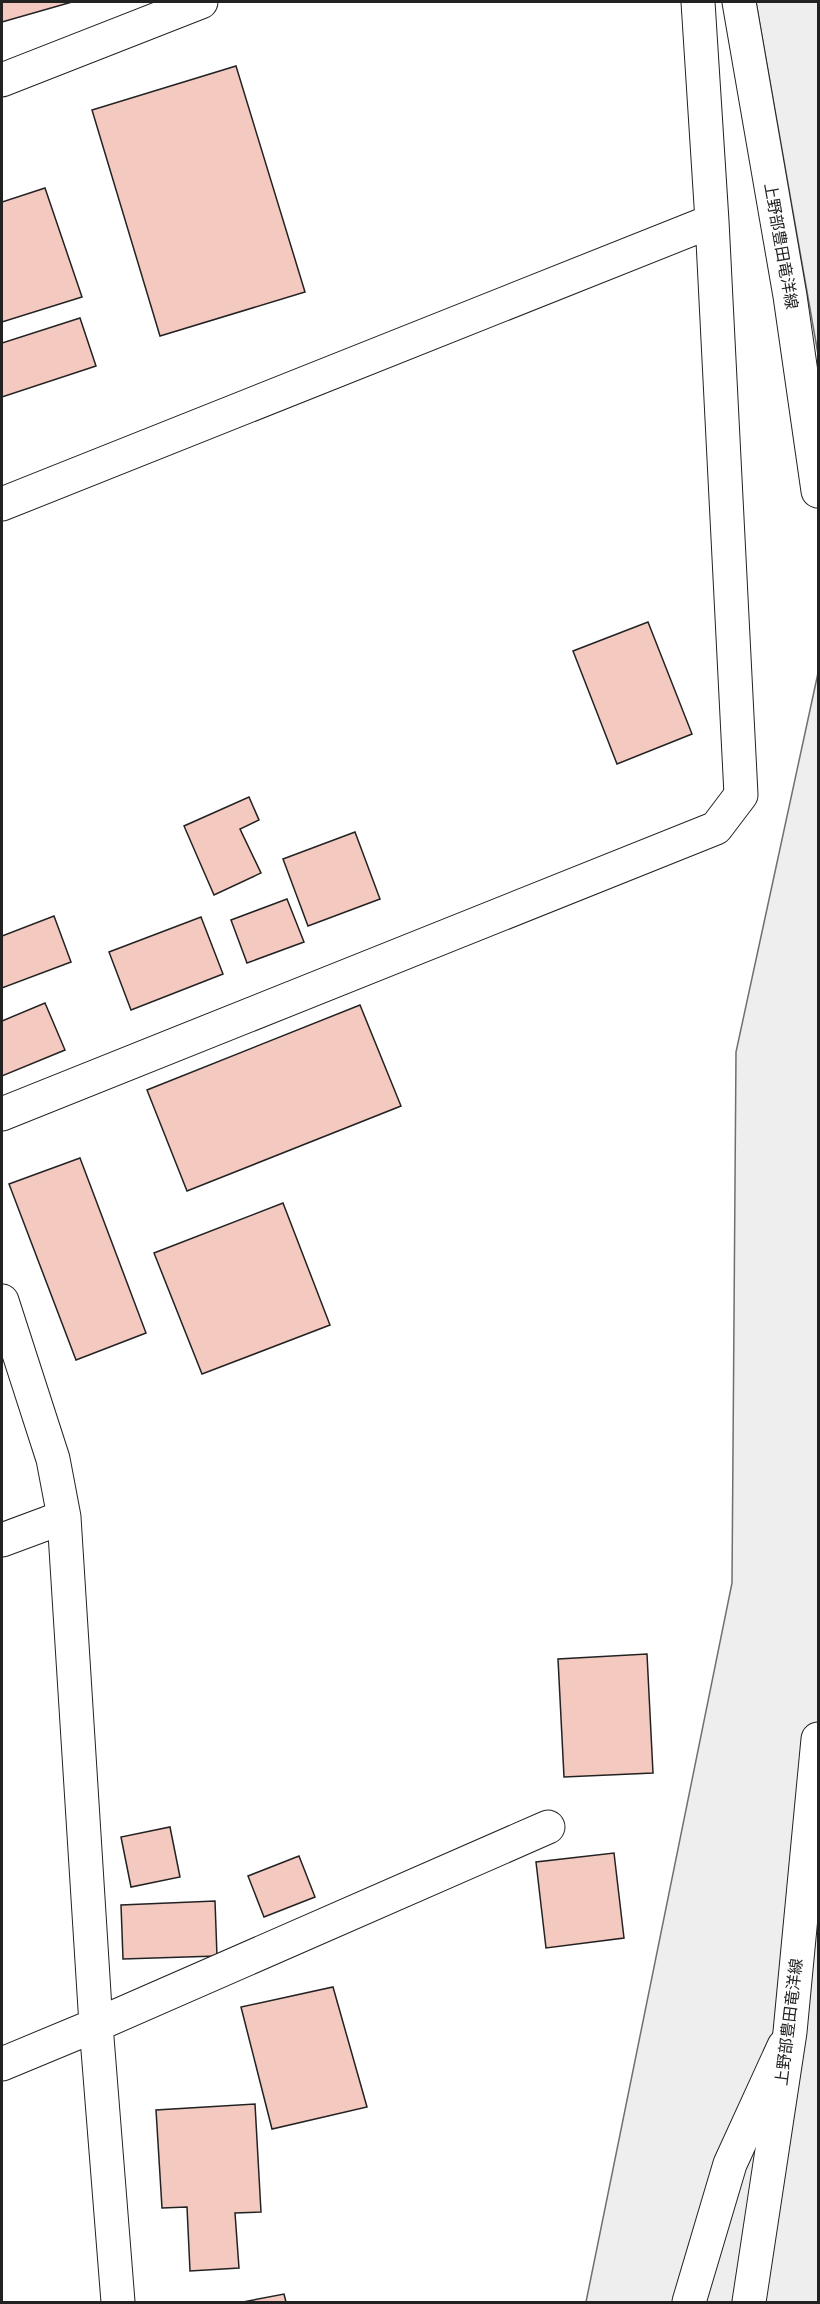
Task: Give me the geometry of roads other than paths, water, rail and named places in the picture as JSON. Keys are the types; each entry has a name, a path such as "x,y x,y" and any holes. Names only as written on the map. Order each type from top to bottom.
{"street":[{"path":"2,80 201,2"},
{"path":"2,1114 716,828 741,795 712,221 698,2"},
{"name":"上野部豊田竜洋線","path":"739,2 790,296 819,491"},
{"path":"2,504 712,221"},
{"path":"2,1301 53,1459 64,1517 96,2025 118,2302"},
{"path":"2,1540 64,1517"},
{"name":"上野部豊田竜洋線","path":"749,2302 790,2032 819,1739"},
{"path":"2,2064 548,1827"},
{"path":"689,2302 730,2164 790,2032"}]}
